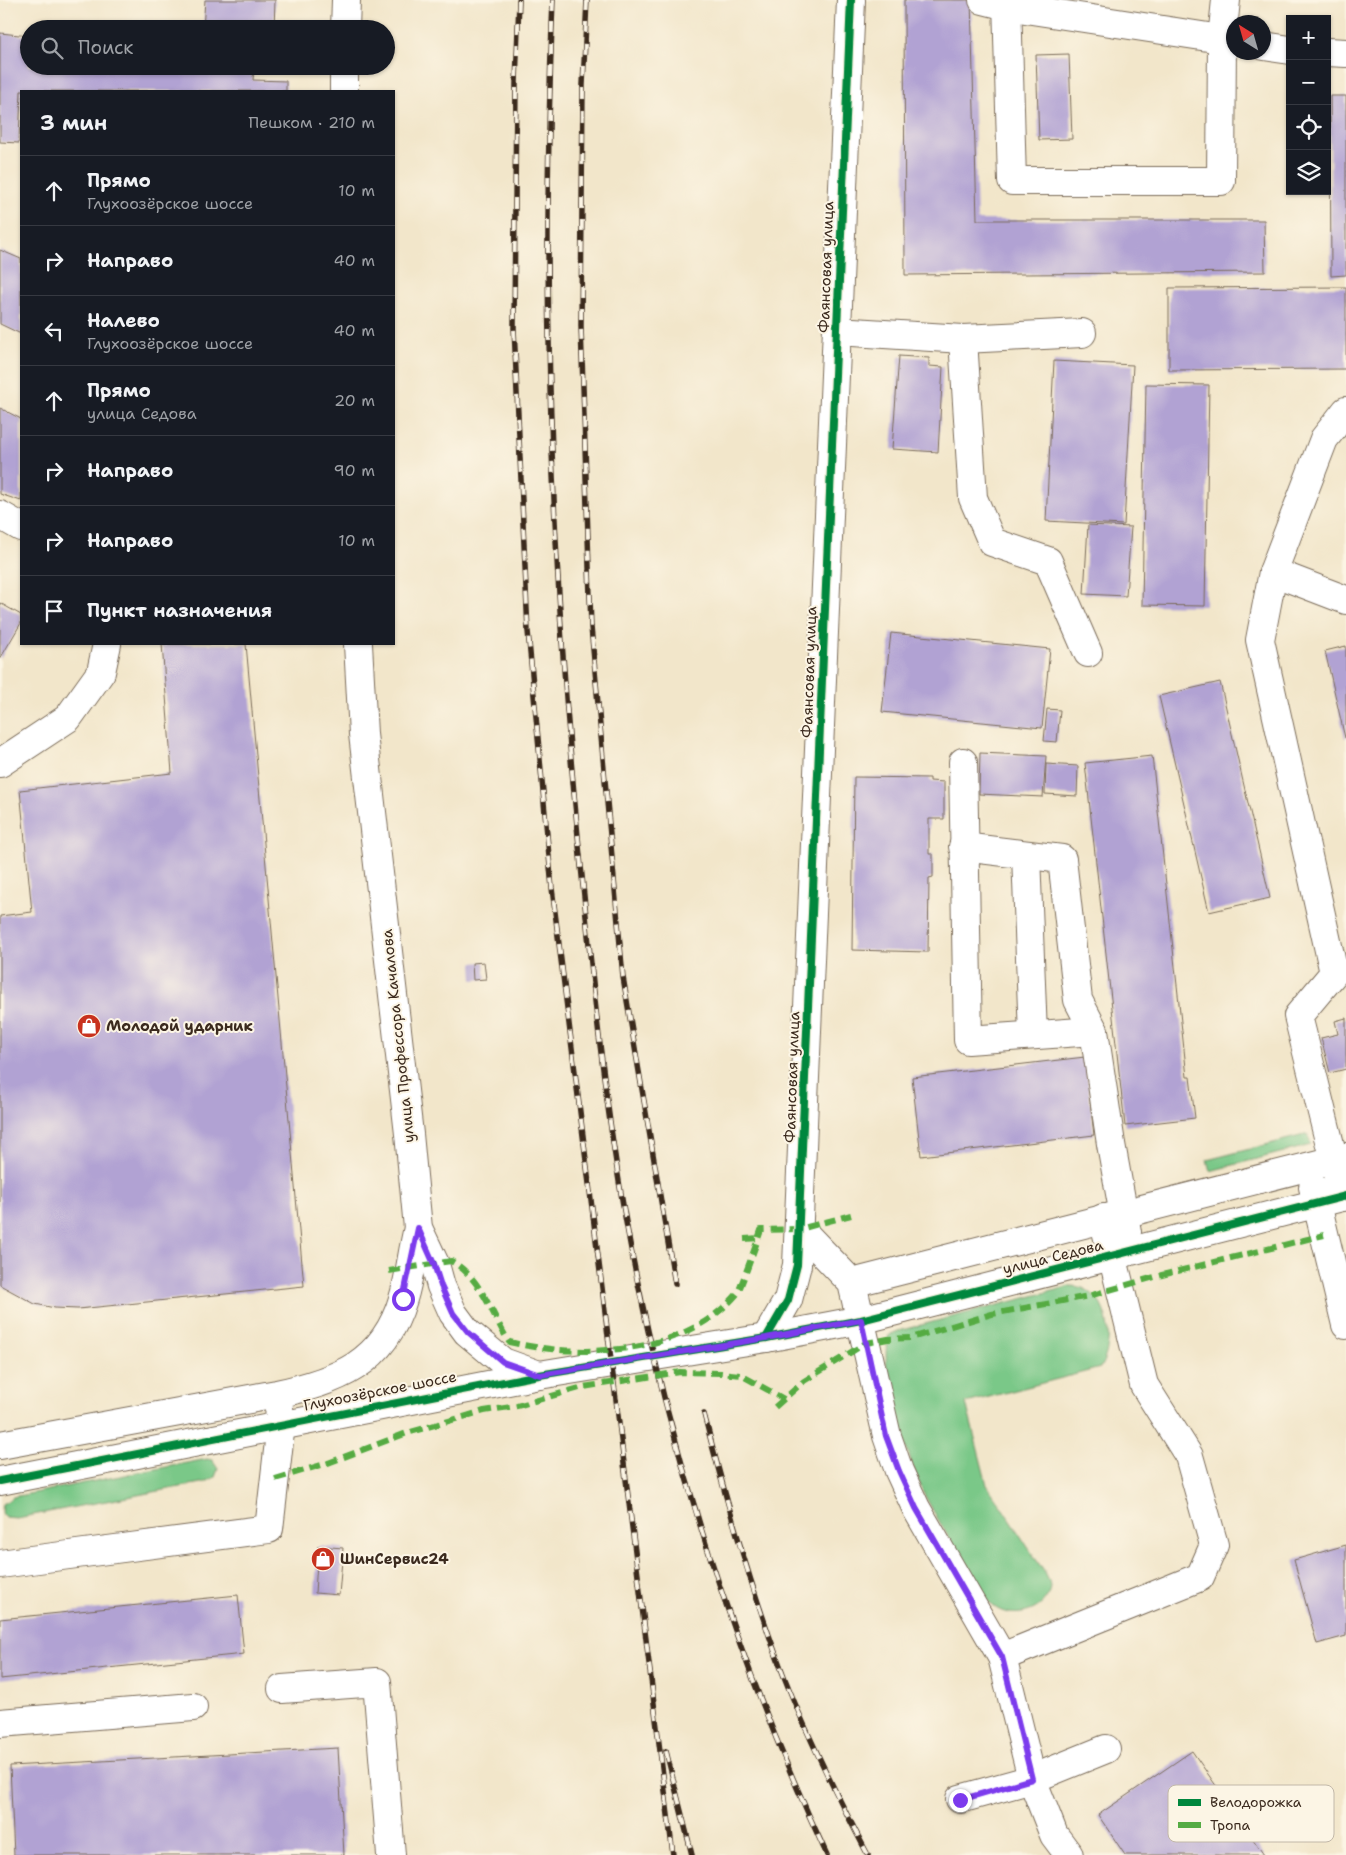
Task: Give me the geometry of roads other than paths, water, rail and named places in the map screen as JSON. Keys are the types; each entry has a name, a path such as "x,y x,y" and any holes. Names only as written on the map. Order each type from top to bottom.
{"street":[{"path":"345,20 346,0"},
{"name":"Фаянсовая улица","path":"766,1338 788,1300 798,1265 850,0"},
{"path":"1226,0 1227,15"},
{"path":"1226,40 999,2 1012,181 1222,181 1227,60"},
{"path":"1271,47 1286,49"},
{"path":"1331,52 1346,53"},
{"path":"344,75 344,90"},
{"path":"837,331 963,338 1082,333"},
{"path":"963,338 973,498 992,542 1048,562 1088,653"},
{"path":"1346,412 1324,439 1273,572 1260,640 1340,971 1298,1016 1329,1161 1335,1199 1346,1325"},
{"path":"0,515 20,526"},
{"path":"1273,572 1346,600"},
{"path":"0,763 68,718 100,672 107,645"},
{"name":"улица Профессора Качалова","path":"358,645 363,734 408,1124 418,1228 453,1313 468,1332 503,1362 540,1375"},
{"path":"963,762 963,847 968,1040 1094,1031"},
{"path":"963,847 1062,859 1078,1000 1094,1031 1110,1144 1114,1216 1144,1385 1189,1456 1214,1545 1200,1577 1002,1657"},
{"path":"1026,854 1033,1035"},
{"name":"улица Седова","path":"852,1283 1329,1161"},
{"name":"улица Седова","path":"766,1338 861,1320 1335,1199"},
{"name":"Глухоозёрское шоссе","path":"0,1445 277,1394 316,1386 338,1378 359,1365 377,1350 392,1326 403,1299 418,1228"},
{"path":"800,1229 852,1283 886,1436 899,1471 916,1508 1002,1657 1032,1779 1054,1835 1069,1855"},
{"name":"Глухоозёрское шоссе","path":"0,1481 282,1424 540,1375 766,1338"},
{"path":"0,1564 270,1530 282,1424 277,1394"},
{"path":"282,1689 377,1682 390,1855"},
{"path":"0,1723 193,1707"},
{"path":"960,1800 1032,1779 1106,1749"}],"railway":[{"path":"519,0 516,83 514,328 528,631 552,888 673,1855"},
{"path":"553,0 548,209 551,418 555,523 561,627 578,836 598,1030 618,1174 642,1303 661,1384 682,1465 706,1545 762,1702 793,1779 827,1855"},
{"path":"587,0 583,85 581,326 591,627 623,977 675,1284"},
{"path":"704,1414 741,1548 785,1679 824,1769 868,1855"},
{"path":"666,1751 692,1855"}],"place":[{"name":"Молодой ударник","path":"89,1026"},
{"name":"ШинCервис24","path":"323,1559"}]}
